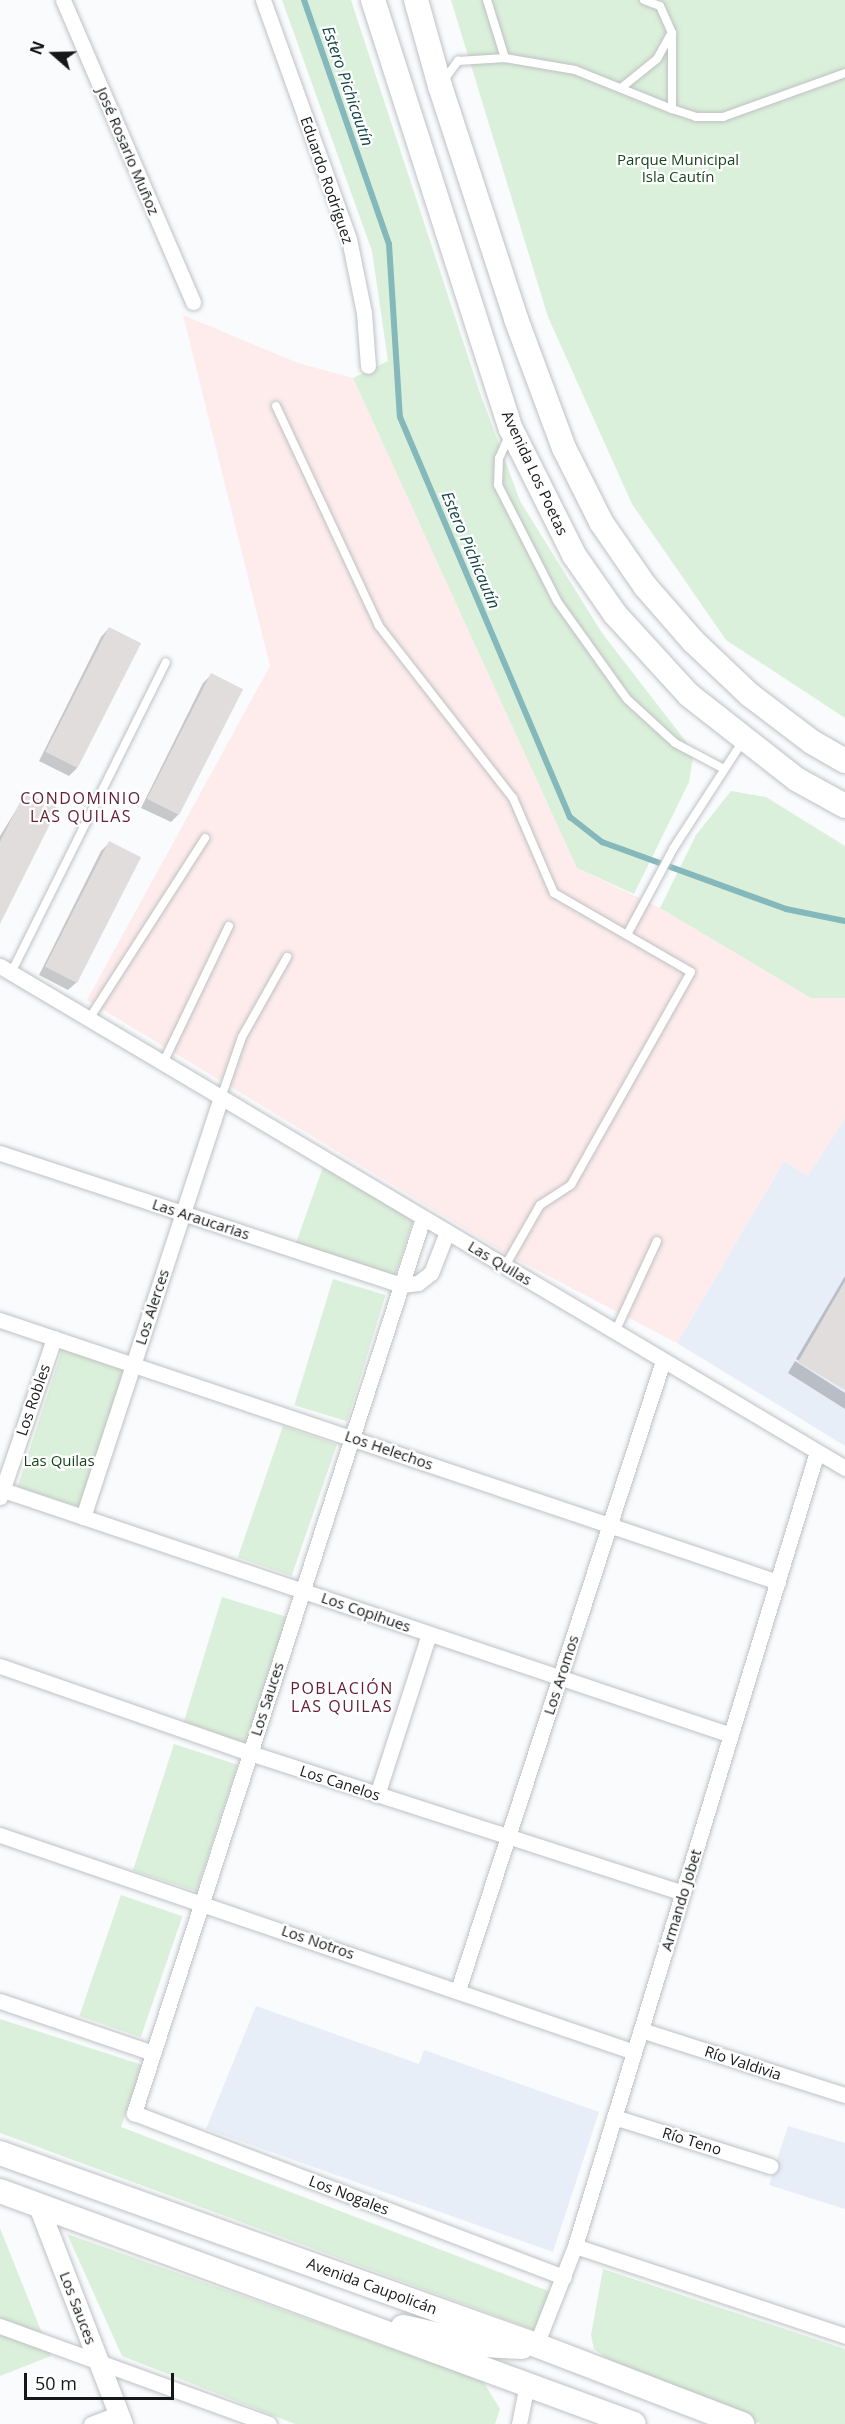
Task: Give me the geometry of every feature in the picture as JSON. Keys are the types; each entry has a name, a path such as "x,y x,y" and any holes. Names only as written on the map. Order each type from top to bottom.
{"main road":[{"name":"Avenida Los Poetas","path":"373,0 511,429 557,525 615,614 664,670 744,740 796,778 845,806"},
{"path":"416,0 440,86 520,329 564,448 601,522 645,586 693,641 750,694 812,742 845,761"},
{"name":"Avenida Caupolicán","path":"0,2153 536,2345 742,2424"},
{"path":"0,2159 23,2181 38,2204"},
{"path":"38,2204 60,2192 97,2187"},
{"path":"0,2191 634,2424"},
{"path":"362,2323 441,2333 483,2345 512,2349 536,2345"}],"street":[{"name":"José Rosario Muñoz","path":"63,0 193,302"},
{"name":"Eduardo Rodríguez","path":"263,0 349,239 364,313 368,366"},
{"name":"Las Quilas","path":"6,969 845,1468"},
{"name":"Los Alerces","path":"83,1517 221,1098"},
{"name":"Las Araucarias","path":"0,1153 402,1285"},
{"name":"Los Sauces","path":"134,2113 423,1218"},
{"path":"402,1285 418,1283 430,1273 447,1232"},
{"name":"Los Helechos","path":"0,1320 778,1582"},
{"name":"Los Robles","path":"1,1492 54,1338"},
{"name":"Los Aromos","path":"458,1990 663,1361"},
{"name":"Armando Jobet","path":"536,2345 575,2246 817,1452"},
{"name":"Los Copihues","path":"1,1492 303,1590 731,1735"},
{"path":"377,1795 429,1634"},
{"name":"Los Canelos","path":"0,1666 250,1753 507,1838 683,1893"},
{"name":"Los Notros","path":"0,1835 202,1902 634,2052"},
{"path":"0,2001 153,2053"},
{"name":"Río Valdivia","path":"641,2030 845,2095"},
{"name":"Los Nogales","path":"134,2113 564,2277"},
{"name":"Río Teno","path":"614,2117 770,2166"},
{"name":"Los Sauces","path":"38,2204 121,2418 91,2424"},
{"path":"575,2246 845,2336"},
{"path":"0,2326 269,2424"},
{"path":"519,2424 527,2384"}],"lane":[{"path":"487,0 505,58"},
{"path":"644,0 660,6 672,33 672,109"},
{"path":"621,88 657,59 672,33"},
{"path":"440,86 459,61 505,58 575,70 696,117 723,117 845,73"},
{"path":"276,406 379,626 513,798 554,893 628,933 691,972 571,1185 540,1205 505,1266"},
{"path":"511,429 499,458 498,485 557,601 627,699 675,743 724,769"},
{"path":"6,969 166,662"},
{"path":"628,933 673,849 744,740"},
{"path":"89,1019 205,838"},
{"path":"163,1063 229,926"},
{"path":"221,1098 242,1037 287,957"},
{"path":"615,1332 657,1241"}],"shaded area":[{"path":"183,315 298,363 353,378 577,868 660,908 811,998 845,998 845,1118 808,1176 784,1161 677,1343 510,1256 87,1000 270,666"},
{"path":"845,1118 845,1446 677,1343 784,1161 808,1176"},
{"path":"256,2006 419,2064 424,2050 599,2112 553,2252 206,2129"},
{"path":"788,2126 845,2143 845,2209 769,2185"}],"green space":[{"path":"282,0 351,0 480,393 520,501 602,633 694,752 689,782 634,894 577,868 353,378 388,361 372,251"},
{"name":"Parque Municipal Isla Cautín","path":"451,0 845,0 845,718 726,640 632,504 548,317"},
{"path":"731,791 766,797 845,846 845,998 811,998 660,908 696,835"},
{"path":"323,1167 413,1220 395,1276 296,1243"},
{"path":"333,1279 386,1295 347,1421 294,1405"},
{"name":"Las Quilas","path":"63,1347 126,1367 80,1507 18,1487"},
{"path":"283,1426 337,1445 292,1576 238,1557"},
{"path":"222,1597 287,1617 248,1744 183,1724"},
{"path":"174,1744 238,1765 197,1891 133,1870"},
{"path":"121,1895 182,1916 141,2037 79,2016"},
{"path":"0,2019 143,2065 121,2127 551,2292 537,2331 0,2133"},
{"path":"0,2228 51,2356 0,2376"},
{"path":"67,2234 483,2381 500,2409 495,2424 295,2424 122,2356"},
{"path":"603,2269 845,2349 845,2424 761,2424 606,2358 594,2349 591,2335"}],"building":[{"path":"109,627 141,643 78,768 45,752"},
{"path":"211,673 243,689 179,815 147,799"},
{"path":"25,792 58,808 0,924 0,842"},
{"path":"109,841 141,857 77,983 45,967"},
{"path":"845,1281 845,1390 798,1362"}],"waterway":[{"name":"Estero Pichicautín","path":"304,0 389,244 400,417 570,817 602,842 786,909 845,921"}],"district":[{"name":"CONDOMINIO LAS QUILAS","path":"81,807"},
{"name":"POBLACIÓN LAS QUILAS","path":"342,1697"}]}
